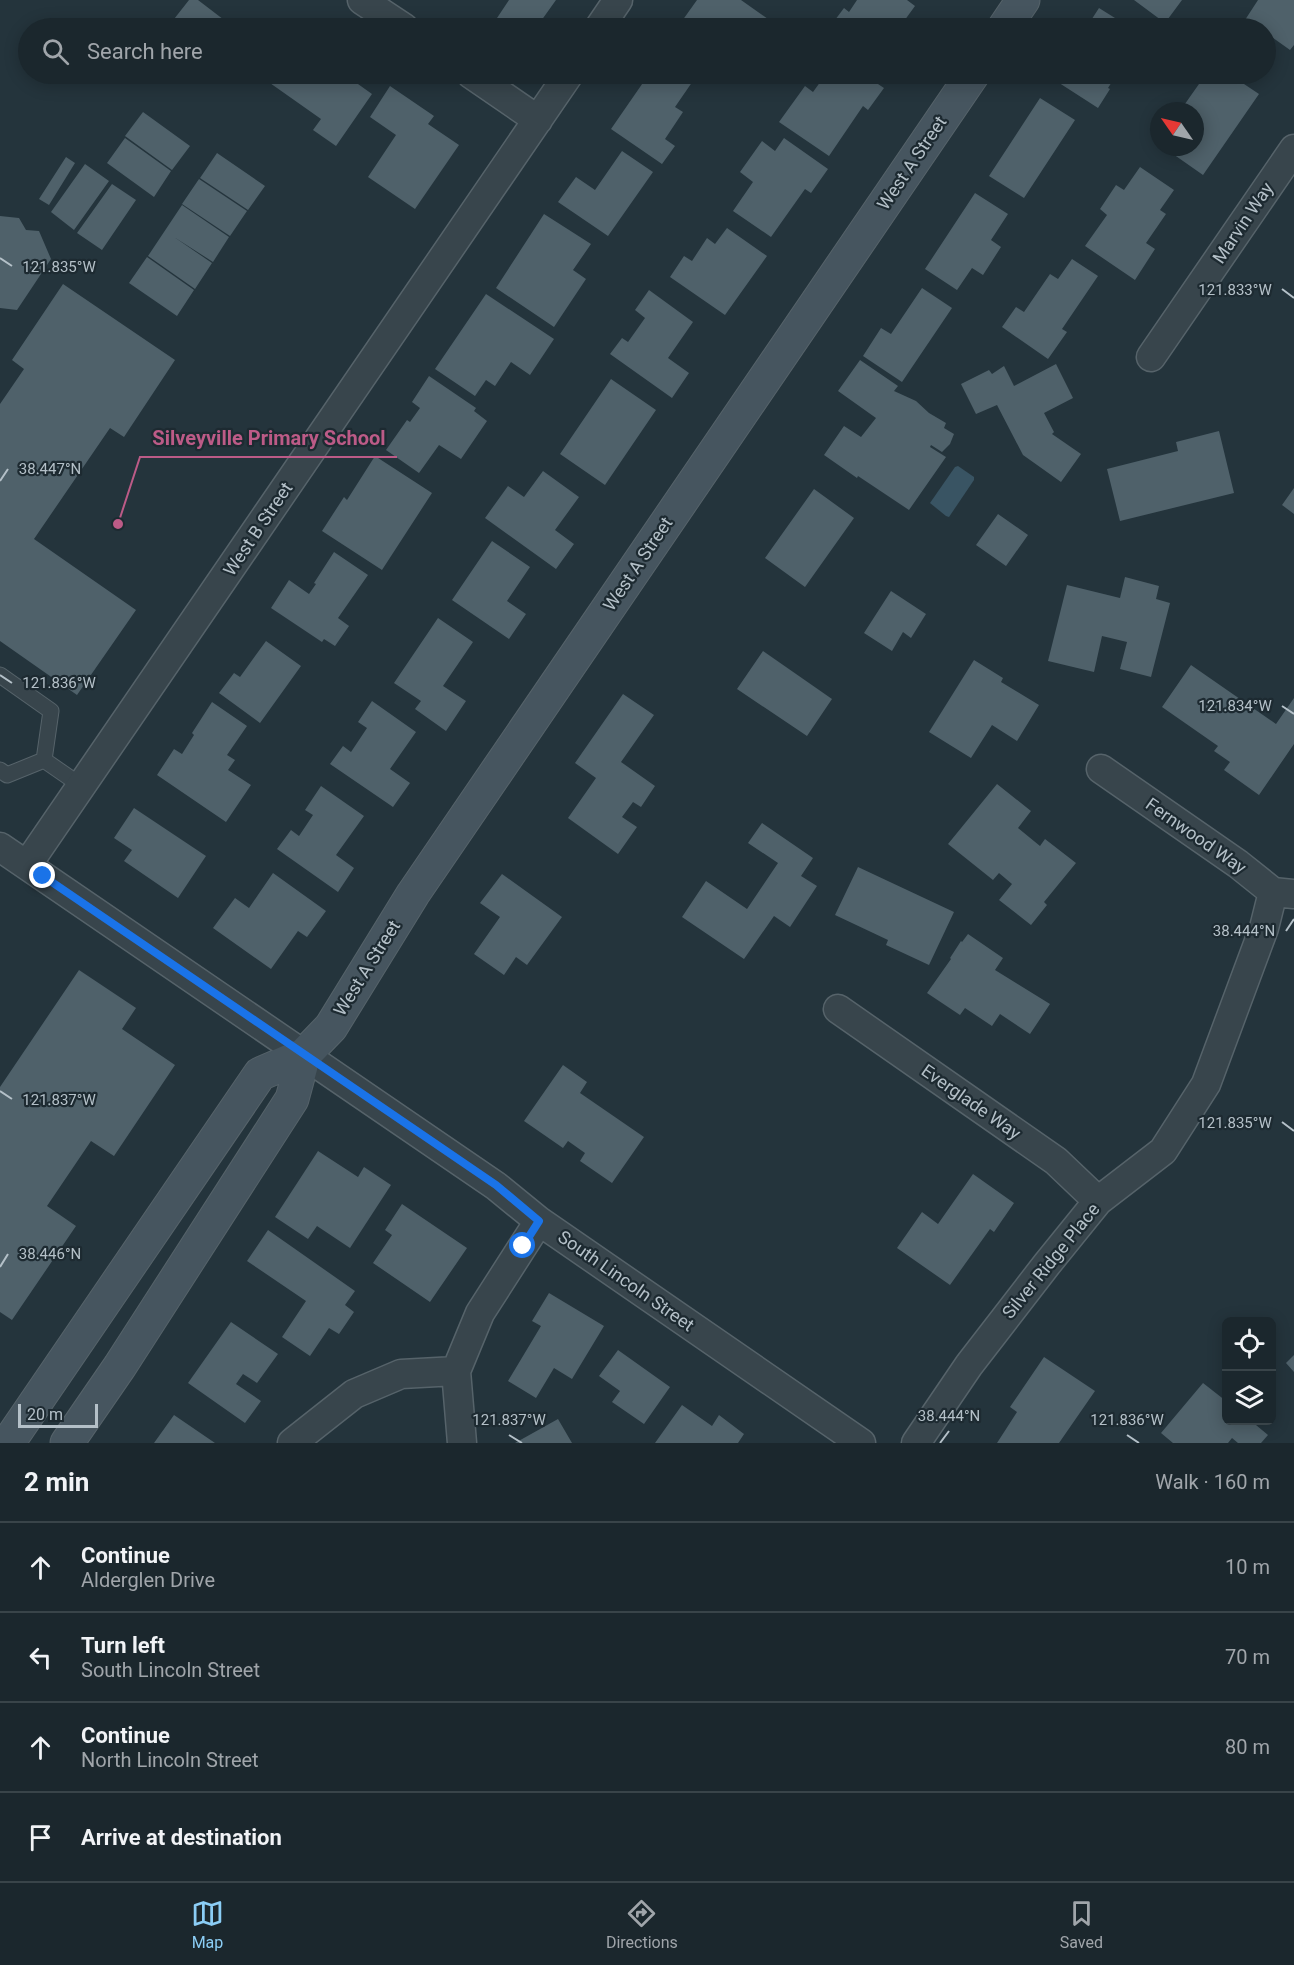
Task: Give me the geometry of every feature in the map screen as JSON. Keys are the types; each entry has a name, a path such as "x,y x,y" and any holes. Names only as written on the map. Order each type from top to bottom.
{"main road":[{"path":"1011,18 1023,0"},
{"name":"West A Street","path":"8,1443 260,1074 304,1054 331,1027 412,894 966,84"},
{"path":"67,1443 120,1366 292,1099 304,1054"}],"street":[{"path":"362,0 389,18"},
{"path":"606,18 618,0"},
{"path":"486,84 538,120"},
{"name":"West B Street","path":"27,866 562,84"},
{"name":"Marvin Way","path":"1151,357 1294,149"},
{"name":"Fernwood Way","path":"1101,769 1284,893"},
{"name":"South Lincoln Street","path":"0,848 496,1185 539,1221 861,1443"},
{"name":"Silver Ridge Place","path":"916,1443 969,1365 1098,1201 1163,1151 1206,1084 1264,928 1284,893"},
{"name":"Everglade Way","path":"838,1010 1056,1161 1098,1201"},
{"path":"462,1443 456,1371 480,1313 539,1221"},
{"path":"292,1443 354,1394 401,1374 456,1371"}],"lane":[{"path":"0,675 51,711 44,760"},
{"path":"44,760 83,787"},
{"path":"0,770 7,775 44,760"}],"water":[{"path":"958,466 974,477 974,480 949,517 930,503"}],"building":[{"path":"189,0 198,0 222,18 175,18"},
{"path":"509,0 556,0 543,18 497,18"},
{"path":"697,0 741,0 767,18 684,18"},
{"path":"857,0 907,0 915,6 906,18 836,18 844,8 849,12"},
{"path":"1134,0 1182,0 1169,18 1158,18"},
{"path":"1258,0 1294,0 1294,45 1290,50 1276,40 1276,18 1246,18"},
{"path":"1099,8 1115,18 1092,18"},
{"path":"271,84 358,84 372,94 336,146 313,130 321,119"},
{"path":"642,84 691,84 675,107 683,112 665,139 675,146 662,164 611,129"},
{"path":"819,84 878,84 884,88 868,110 863,106 829,156 779,122 805,86 813,92"},
{"path":"1061,84 1111,84 1108,88 1110,89 1098,108"},
{"path":"1199,84 1244,84 1259,94 1203,175 1176,156 1204,156 1204,102 1186,102"},
{"path":"390,86 434,116 428,124 459,145 415,209 368,177 396,135 370,117"},
{"path":"1040,98 1075,120 1024,198 989,176"},
{"path":"143,112 190,146 172,170 125,136"},
{"path":"125,138 171,171 154,197 107,163"},
{"path":"784,138 828,169 811,193 805,189 771,237 733,211 753,182 740,172 762,141 775,151"},
{"path":"622,151 653,172 608,236 558,202 576,177 595,190"},
{"path":"217,153 265,186 248,210 200,178"},
{"path":"66,157 75,163 49,205 39,199"},
{"path":"85,164 109,181 74,230 51,212"},
{"path":"1140,167 1174,190 1160,210 1166,214 1146,243 1155,249 1135,280 1085,246 1107,215 1100,209 1116,185 1124,190"},
{"path":"199,179 247,211 230,236 182,204"},
{"path":"112,184 136,200 102,250 77,233"},
{"path":"975,193 1008,214 991,240 1001,247 983,275 972,268 957,290 925,269"},
{"path":"182,205 229,237 213,262 174,237 212,263 195,289 148,256"},
{"path":"544,214 591,244 573,270 586,279 554,327 496,288"},
{"path":"0,216 19,218 26,230 39,231 51,259 17,310 0,308"},
{"path":"727,228 767,256 725,315 670,277 684,256 692,261 707,238 715,244"},
{"path":"147,257 194,290 177,316 129,283"},
{"path":"1072,259 1098,276 1062,329 1067,332 1048,359 1002,327 1016,307 1024,312 1050,274 1058,279"},
{"path":"63,284 175,360 124,437 110,428 34,539 136,610 77,695 0,641 0,404 24,369 12,360"},
{"path":"922,288 952,308 902,382 863,356 881,328 891,334"},
{"path":"649,290 693,322 668,358 689,373 672,398 610,354 622,338 628,342 645,318 635,310"},
{"path":"486,294 554,339 530,375 511,362 495,386 486,380 475,396 435,369"},
{"path":"860,360 898,386 894,391 916,401 929,413 946,423 944,428 954,434 950,444 942,452 931,445 930,447 946,457 909,510 824,455 844,426 861,437 876,418 838,391"},
{"path":"1056,364 1073,398 1044,413 1054,432 1052,434 1081,454 1061,482 1023,455 997,405 976,414 961,384 989,370 992,374 1004,366 1014,386"},
{"path":"429,376 476,408 474,411 487,421 461,459 439,445 419,473 386,450 407,420 410,422 420,408 412,402"},
{"path":"611,379 656,410 605,485 560,454"},
{"path":"1219,431 1234,493 1120,521 1107,469 1178,451 1176,442"},
{"path":"375,456 432,493 382,570 322,531 344,497 347,500"},
{"path":"543,471 579,497 555,530 574,544 556,569 485,518 508,486 524,497"},
{"path":"1294,488 1294,514 1282,505"},
{"path":"814,489 854,518 805,587 765,558"},
{"path":"998,514 1028,535 1006,566 976,545"},
{"path":"492,541 530,567 507,601 526,614 509,639 452,600"},
{"path":"334,552 368,575 338,618 349,626 335,646 324,639 322,642 271,608 289,580 309,594"},
{"path":"1125,577 1159,586 1156,599 1170,603 1151,677 1120,669 1127,642 1102,636 1094,672 1048,661 1067,585 1120,598"},
{"path":"891,591 926,614 911,638 903,632 892,651 864,633"},
{"path":"438,618 473,642 443,686 466,701 446,731 415,709 421,701 394,683"},
{"path":"266,641 301,666 260,723 219,693 234,673 240,677"},
{"path":"763,651 832,699 807,736 737,689"},
{"path":"974,660 1003,678 1001,682 1039,705 1017,741 992,725 971,758 929,732"},
{"path":"1191,665 1276,724 1294,698 1294,744 1259,795 1224,770 1230,762 1214,751 1218,746 1162,707"},
{"path":"623,694 654,715 621,762 655,786 641,807 633,802 622,817 637,827 618,854 568,818 596,778 575,763"},
{"path":"372,701 416,732 390,769 410,783 393,807 330,764 343,746 351,752 367,728 358,722"},
{"path":"212,702 247,726 227,755 235,760 228,770 251,785 226,822 157,775 174,749 182,754 194,735 192,733"},
{"path":"997,784 1031,811 1018,828 1040,846 1045,839 1076,863 1044,902 1047,905 1031,925 999,900 1012,884 999,873 993,880 948,844"},
{"path":"321,786 364,816 336,855 354,868 338,892 277,849 291,830 299,836 313,815 305,810"},
{"path":"134,808 206,856 178,898 124,861 132,850 114,838"},
{"path":"762,823 813,858 801,876 817,886 790,927 774,916 744,959 682,917 706,881 747,909 778,863 748,843"},
{"path":"858,867 954,912 929,965 886,945 888,940 835,915"},
{"path":"273,873 326,911 307,937 298,931 271,969 213,928 235,898 249,908"},
{"path":"502,874 562,917 527,965 516,957 504,975 474,954 500,917 480,903"},
{"path":"968,934 1003,958 995,970 1050,1004 1030,1034 1000,1014 992,1026 965,1008 960,1015 927,993"},
{"path":"79,970 136,1008 122,1029 175,1065 114,1156 91,1141 47,1206 76,1226 12,1320 0,1312 0,1087"},
{"path":"563,1065 587,1082 580,1093 644,1137 612,1183 580,1161 585,1153 568,1141 563,1148 524,1121"},
{"path":"318,1151 358,1177 364,1167 391,1185 350,1248 317,1226 308,1239 275,1217"},
{"path":"973,1174 1014,1203 994,1232 990,1229 950,1285 897,1248 922,1212 938,1224"},
{"path":"402,1204 467,1248 430,1302 373,1263 392,1235 385,1230"},
{"path":"268,1230 355,1291 345,1305 354,1312 339,1334 329,1328 310,1356 282,1337 306,1301 247,1261"},
{"path":"549,1293 604,1326 572,1379 554,1368 536,1398 508,1381 541,1326 532,1321"},
{"path":"231,1322 278,1354 257,1383 243,1374 236,1384 261,1401 245,1423 188,1383"},
{"path":"618,1350 670,1387 644,1424 612,1402 620,1391 599,1376"},
{"path":"1294,1355 1294,1372 1286,1363"},
{"path":"1044,1357 1095,1391 1059,1443 997,1443 1017,1412 1010,1407"},
{"path":"1203,1383 1222,1398 1222,1425 1256,1425 1268,1435 1261,1443 1238,1443 1232,1438 1228,1443 1173,1443 1161,1433"},
{"path":"682,1405 712,1426 719,1415 744,1434 738,1443 655,1443"},
{"path":"174,1415 215,1443 154,1443"},
{"path":"558,1419 572,1443 515,1443"}],"place":[{"name":"Silveyville Primary School","path":"118,524"}],"route":[{"path":"43,876 496,1185 539,1221 523,1246"}]}
